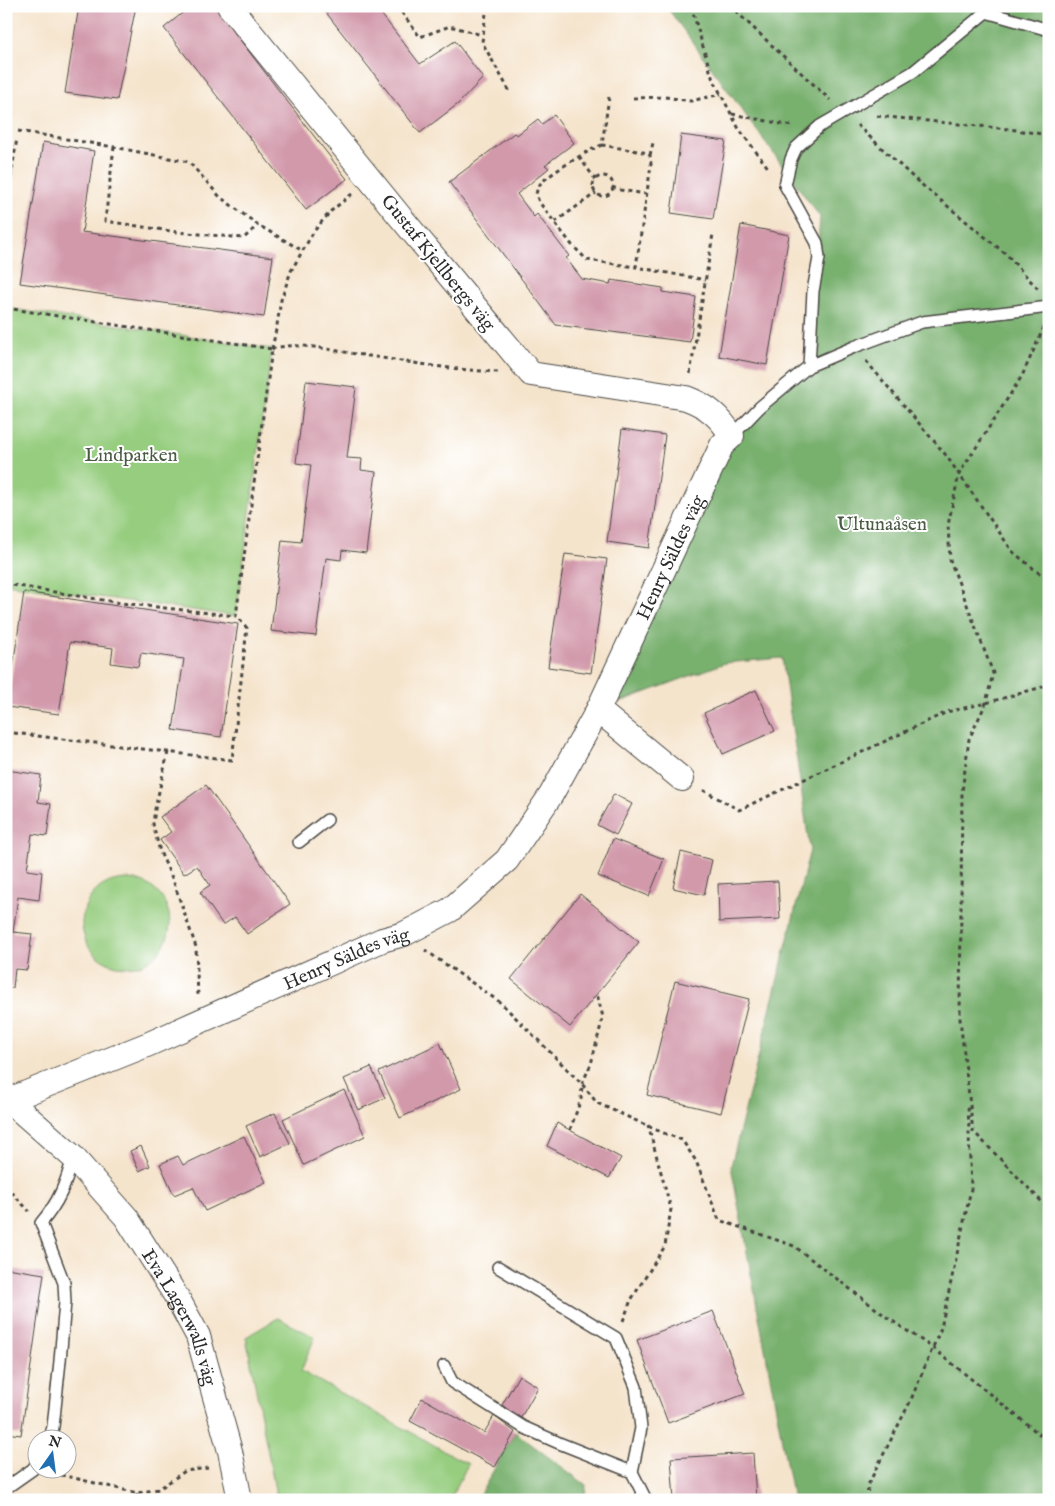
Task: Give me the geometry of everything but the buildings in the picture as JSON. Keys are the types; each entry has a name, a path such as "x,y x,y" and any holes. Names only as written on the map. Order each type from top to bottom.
{"street":[{"name":"Gustaf Kjellbergs väg","path":"229,6 531,374"},
{"path":"531,374 686,398 700,403 712,412 724,424 732,436"},
{"name":"Henry Säldes väg","path":"8,1099 149,1044 382,940 404,934 450,910 507,860 552,795 598,710 722,446 732,436"},
{"path":"598,710 682,779"},
{"name":"Eva Lagerwalls väg","path":"8,1099 73,1157 126,1217 178,1299 198,1336 233,1464 240,1500"}],"lane":[{"path":"809,366 813,291 819,258 816,243 785,185 796,148 820,126 913,72 986,12 1049,30"},
{"path":"732,436 760,407 809,366 854,347 922,322 1049,307"},
{"path":"300,842 326,820"},
{"path":"53,1428 65,1302 64,1283 40,1223 56,1206 68,1176 73,1157"},
{"path":"498,1267 616,1338 636,1388 641,1428 632,1472 646,1500"},
{"path":"444,1366 452,1382 523,1427 632,1472"},
{"path":"6,1488 28,1471"}],"path":[{"path":"397,6 420,36 450,26 482,35"},
{"path":"487,6 482,42 510,92"},
{"path":"691,6 712,77 731,114 739,129 774,176 785,185"},
{"path":"730,6 916,180 1007,255 1043,295"},
{"path":"633,98 691,100 721,94"},
{"path":"602,145 609,97"},
{"path":"844,112 1009,129 1049,135"},
{"path":"731,114 814,131"},
{"path":"18,131 189,162 220,197 258,225 303,251"},
{"path":"6,209 17,138"},
{"path":"636,267 651,165 652,143"},
{"path":"650,155 644,152 602,145 590,149 551,175 538,188 536,194 539,202 572,245 587,260 705,280"},
{"path":"114,147 105,221 177,232 244,238 258,225"},
{"path":"579,157 596,180"},
{"path":"6,180 12,177"},
{"path":"605,177 611,181 612,187 610,193 599,195 596,193 593,185 598,178 605,177"},
{"path":"236,616 272,349 278,325 281,300 291,271 314,231 330,211 370,180"},
{"path":"612,187 646,194"},
{"path":"555,222 596,193"},
{"path":"686,398 713,234"},
{"path":"6,308 272,349 281,346 313,348 467,370 531,374"},
{"path":"1045,324 1022,376 959,474 948,525 950,560 993,673 986,703 970,739 962,792 960,1019 973,1131 1046,1206 1049,1218"},
{"path":"854,347 945,454 1013,552 1049,581"},
{"path":"6,584 122,603 236,616 246,628 232,760 6,732"},
{"path":"682,779 739,810 947,712 986,703 1049,684"},
{"path":"168,752 155,809 154,824 160,852 173,880 196,947 198,1001 188,1026"},
{"path":"404,934 455,972 502,1003 582,1084 597,1103 682,1140 696,1161 719,1220 794,1246 888,1318 932,1348 1049,1442"},
{"path":"570,1130 581,1099 582,1084 591,1064 603,1017 597,994"},
{"path":"867,1500 868,1485 910,1402 941,1328 971,1189 967,1084"},
{"path":"616,1338 631,1300 665,1246 671,1209 648,1125"},
{"path":"6,1186 40,1223"},
{"path":"78,1477 137,1493 159,1489 185,1471 233,1464"},
{"path":"137,1493 138,1500"}],"green space":[{"name":"Ultunaåsen","path":"666,6 1049,6 1049,1500 793,1500 731,1166 810,850 782,658 725,663 598,710 722,445 809,366 820,217"},
{"path":"6,164 13,165 6,208"},
{"name":"Lindparken","path":"6,308 272,349 236,616 6,584"},
{"path":"126,879 143,883 157,892 166,906 170,923 166,940 157,954 143,963 126,967 109,963 95,954 86,940 82,923 86,906 95,892 109,883"},
{"path":"278,1318 315,1337 301,1371 468,1464 450,1500 277,1500 246,1337"},
{"path":"515,1432 586,1485 585,1500 477,1500"}]}
